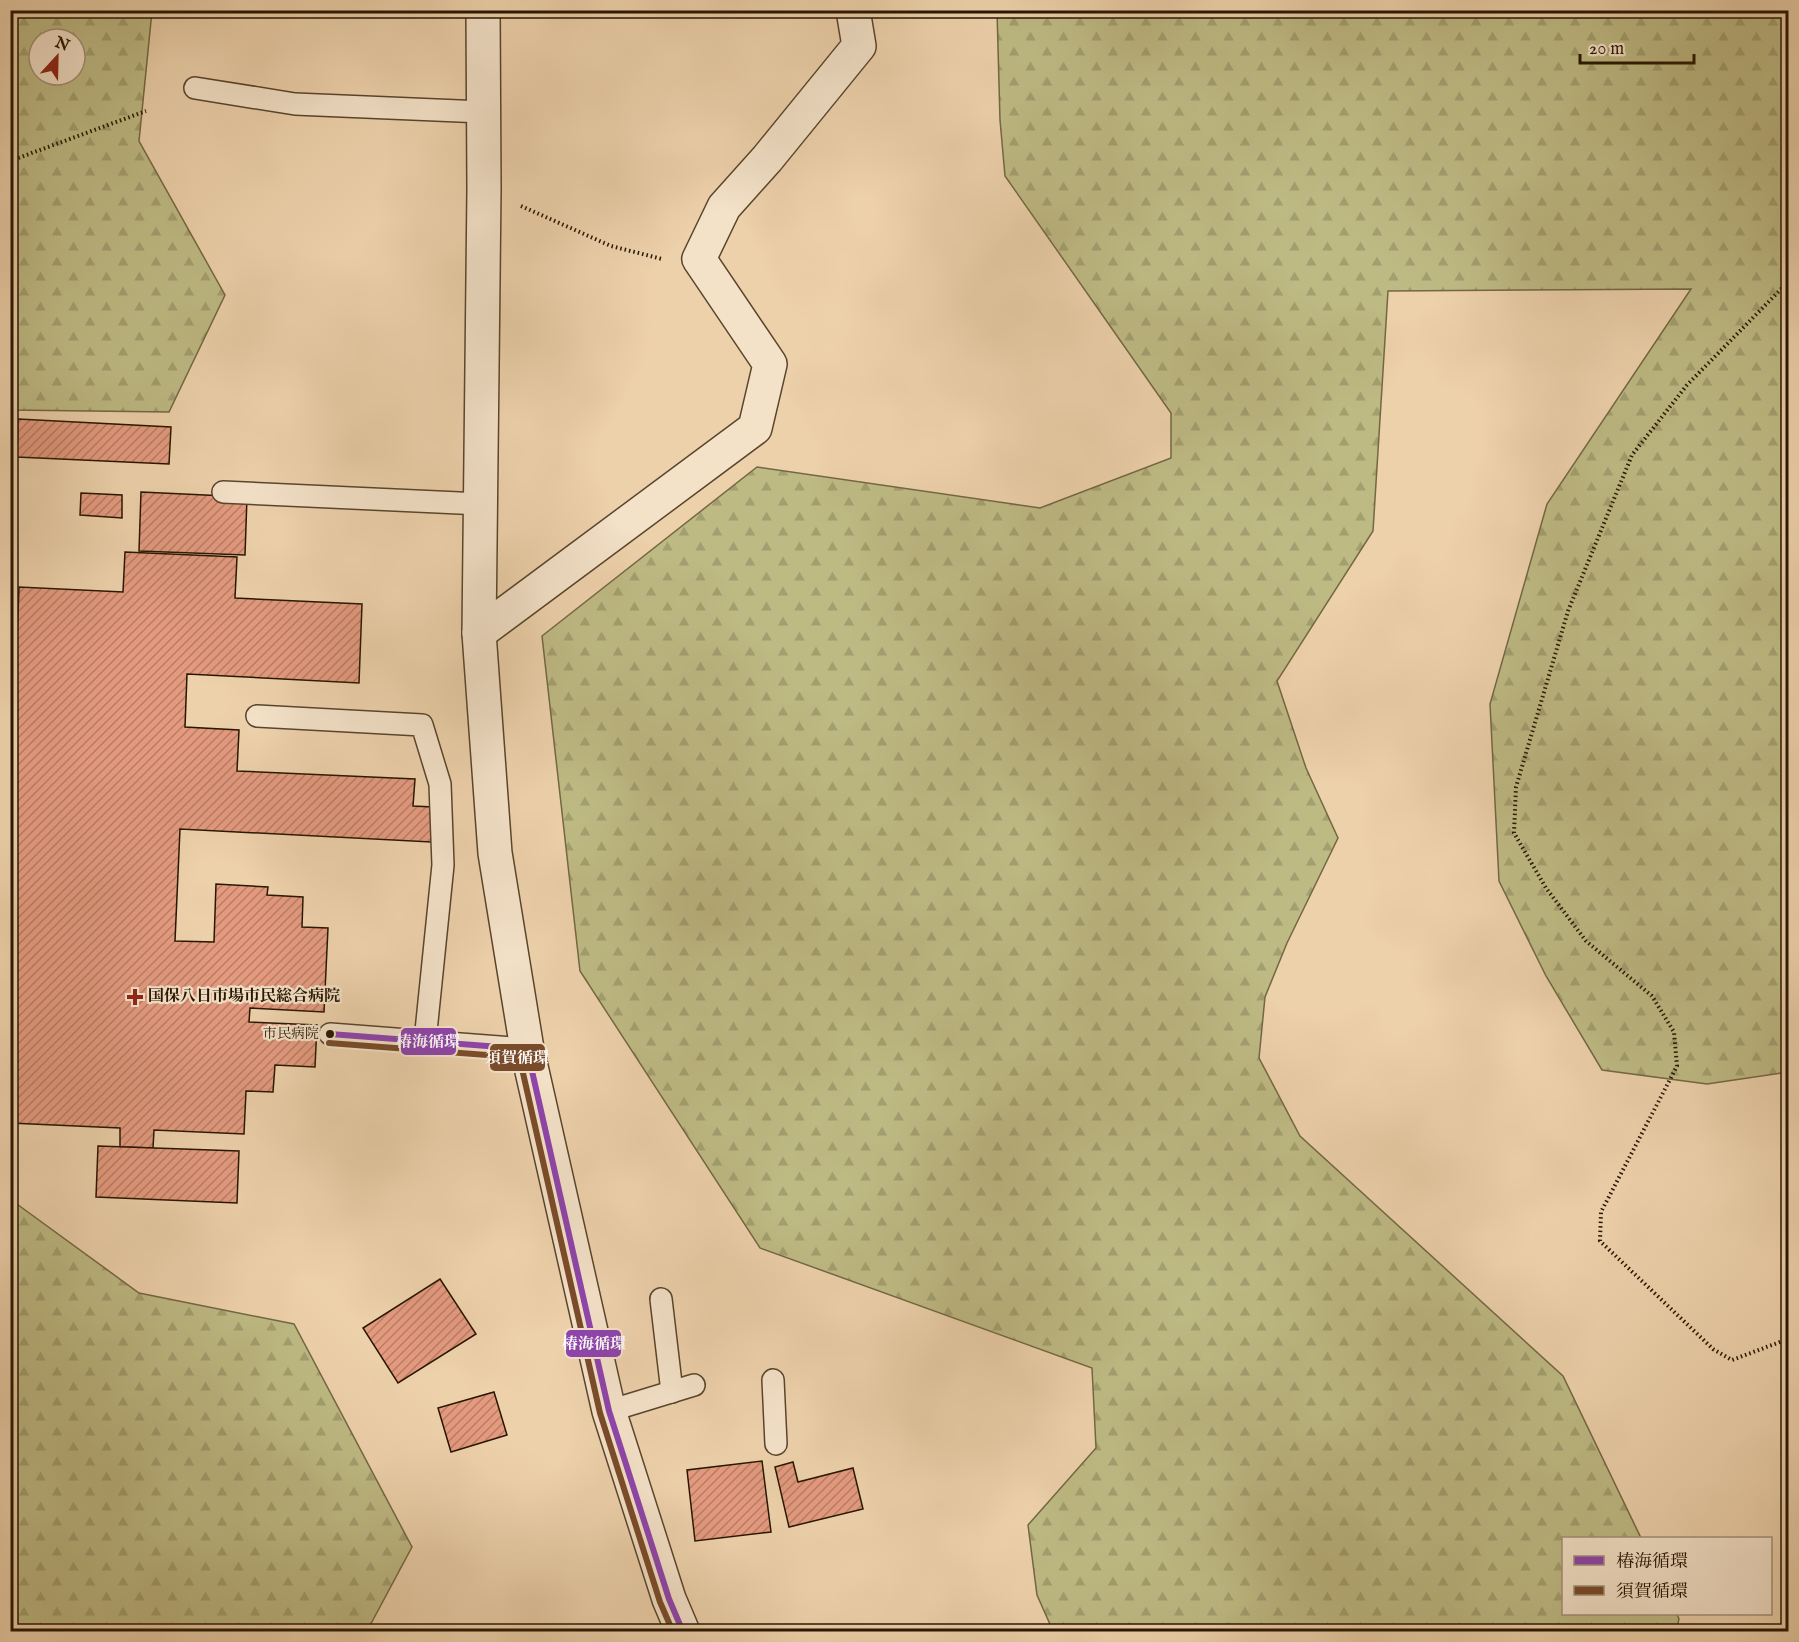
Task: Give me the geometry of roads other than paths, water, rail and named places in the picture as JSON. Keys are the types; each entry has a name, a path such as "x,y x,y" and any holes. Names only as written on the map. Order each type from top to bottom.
{"street":[{"path":"483,10 484,189 479,633 495,853 528,1049 609,1411 669,1599 682,1632"},
{"path":"479,633 755,428 770,364 699,259 724,207 767,159 860,46 853,10"}],"lane":[{"path":"195,88 295,104 483,112"},
{"path":"223,492 481,504"},
{"path":"257,716 422,725 440,784 443,866 425,1041"},
{"path":"330,1034 528,1049"},
{"path":"661,1299 672,1392"},
{"path":"773,1380 776,1444"},
{"path":"609,1411 694,1385"}],"place":[{"name":"国保八日市場市民総合病院","path":"135,997"},
{"name":"市民病院","path":"330,1034"}]}
